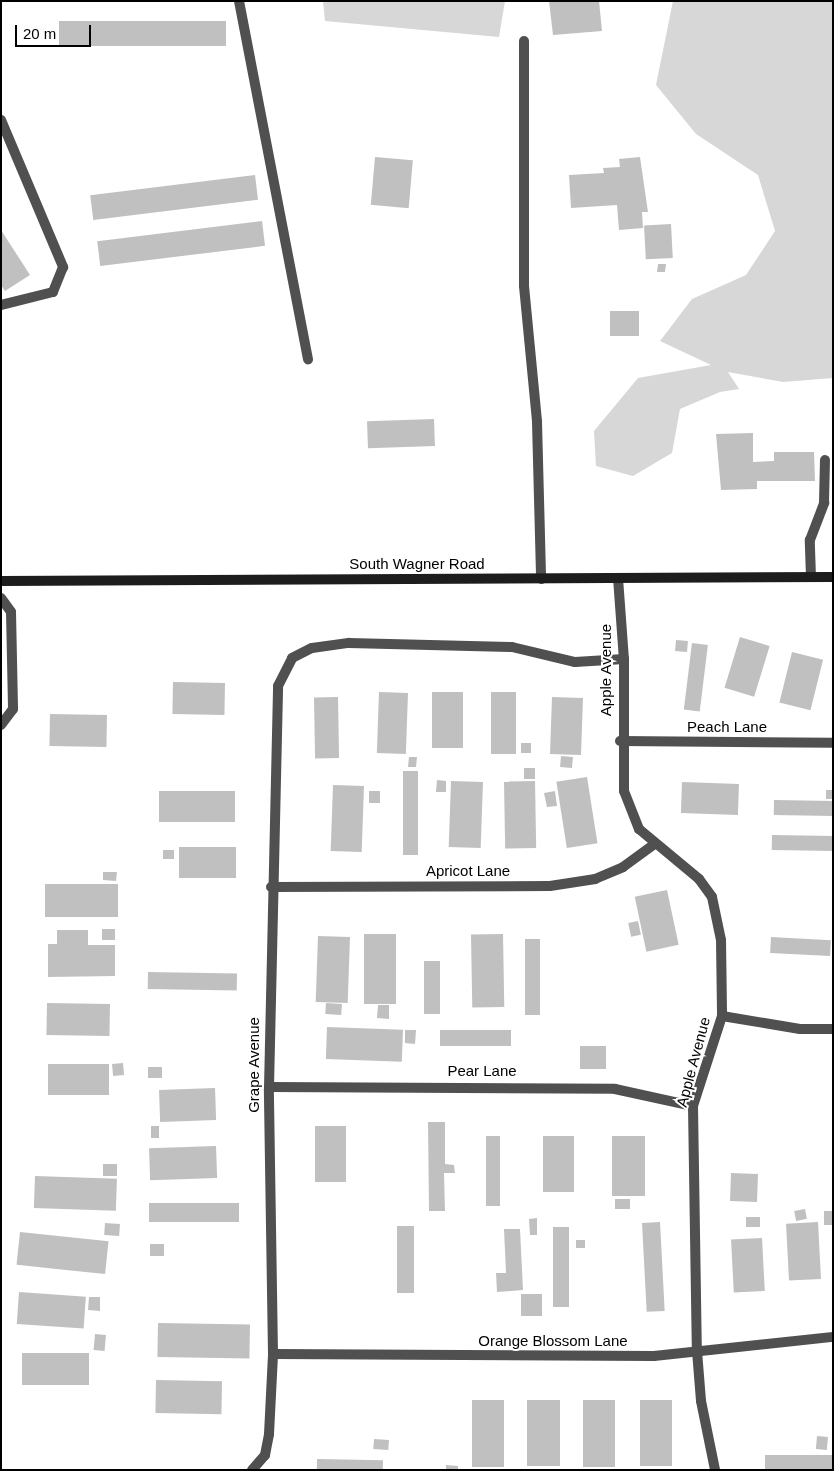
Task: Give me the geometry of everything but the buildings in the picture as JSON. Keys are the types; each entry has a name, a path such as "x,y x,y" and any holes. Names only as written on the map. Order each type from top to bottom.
{"main road":[{"name":"South Wagner Road","path":"1,581 833,577"}],"street":[{"path":"239,1 308,359"},
{"path":"524,42 524,286 537,422 541,579"},
{"path":"1,120 63,267 53,292 1,305"},
{"path":"811,578 810,540 824,503 825,460"},
{"name":"Apple Avenue","path":"618,578 624,659 620,741 624,791 639,829 699,880 712,897 721,940 722,1016 693,1106 697,1351 715,1470"},
{"path":"1,598 11,612 13,709 1,725"},
{"name":"Grape Avenue","path":"252,1470 264,1455 269,1434 273,1354 269,1087 271,887 278,686 292,658 312,648 349,643 512,647 575,662 624,659"},
{"name":"Peach Lane","path":"620,741 833,743"},
{"name":"Apricot Lane","path":"271,887 550,886 595,879 623,867 655,844"},
{"path":"722,1016 800,1029 833,1029"},
{"name":"Pear Lane","path":"269,1087 615,1089 693,1106"},
{"name":"Orange Blossom Lane","path":"273,1354 654,1356 833,1337"}],"shaded area":[{"path":"323,1 505,1 499,37 325,21"},
{"path":"673,1 833,1 833,378 783,382 728,372 739,389 720,392 680,409 672,453 633,476 596,466 594,431 638,378 711,365 660,341 692,299 746,275 775,231 758,175 696,134 656,85"}]}
